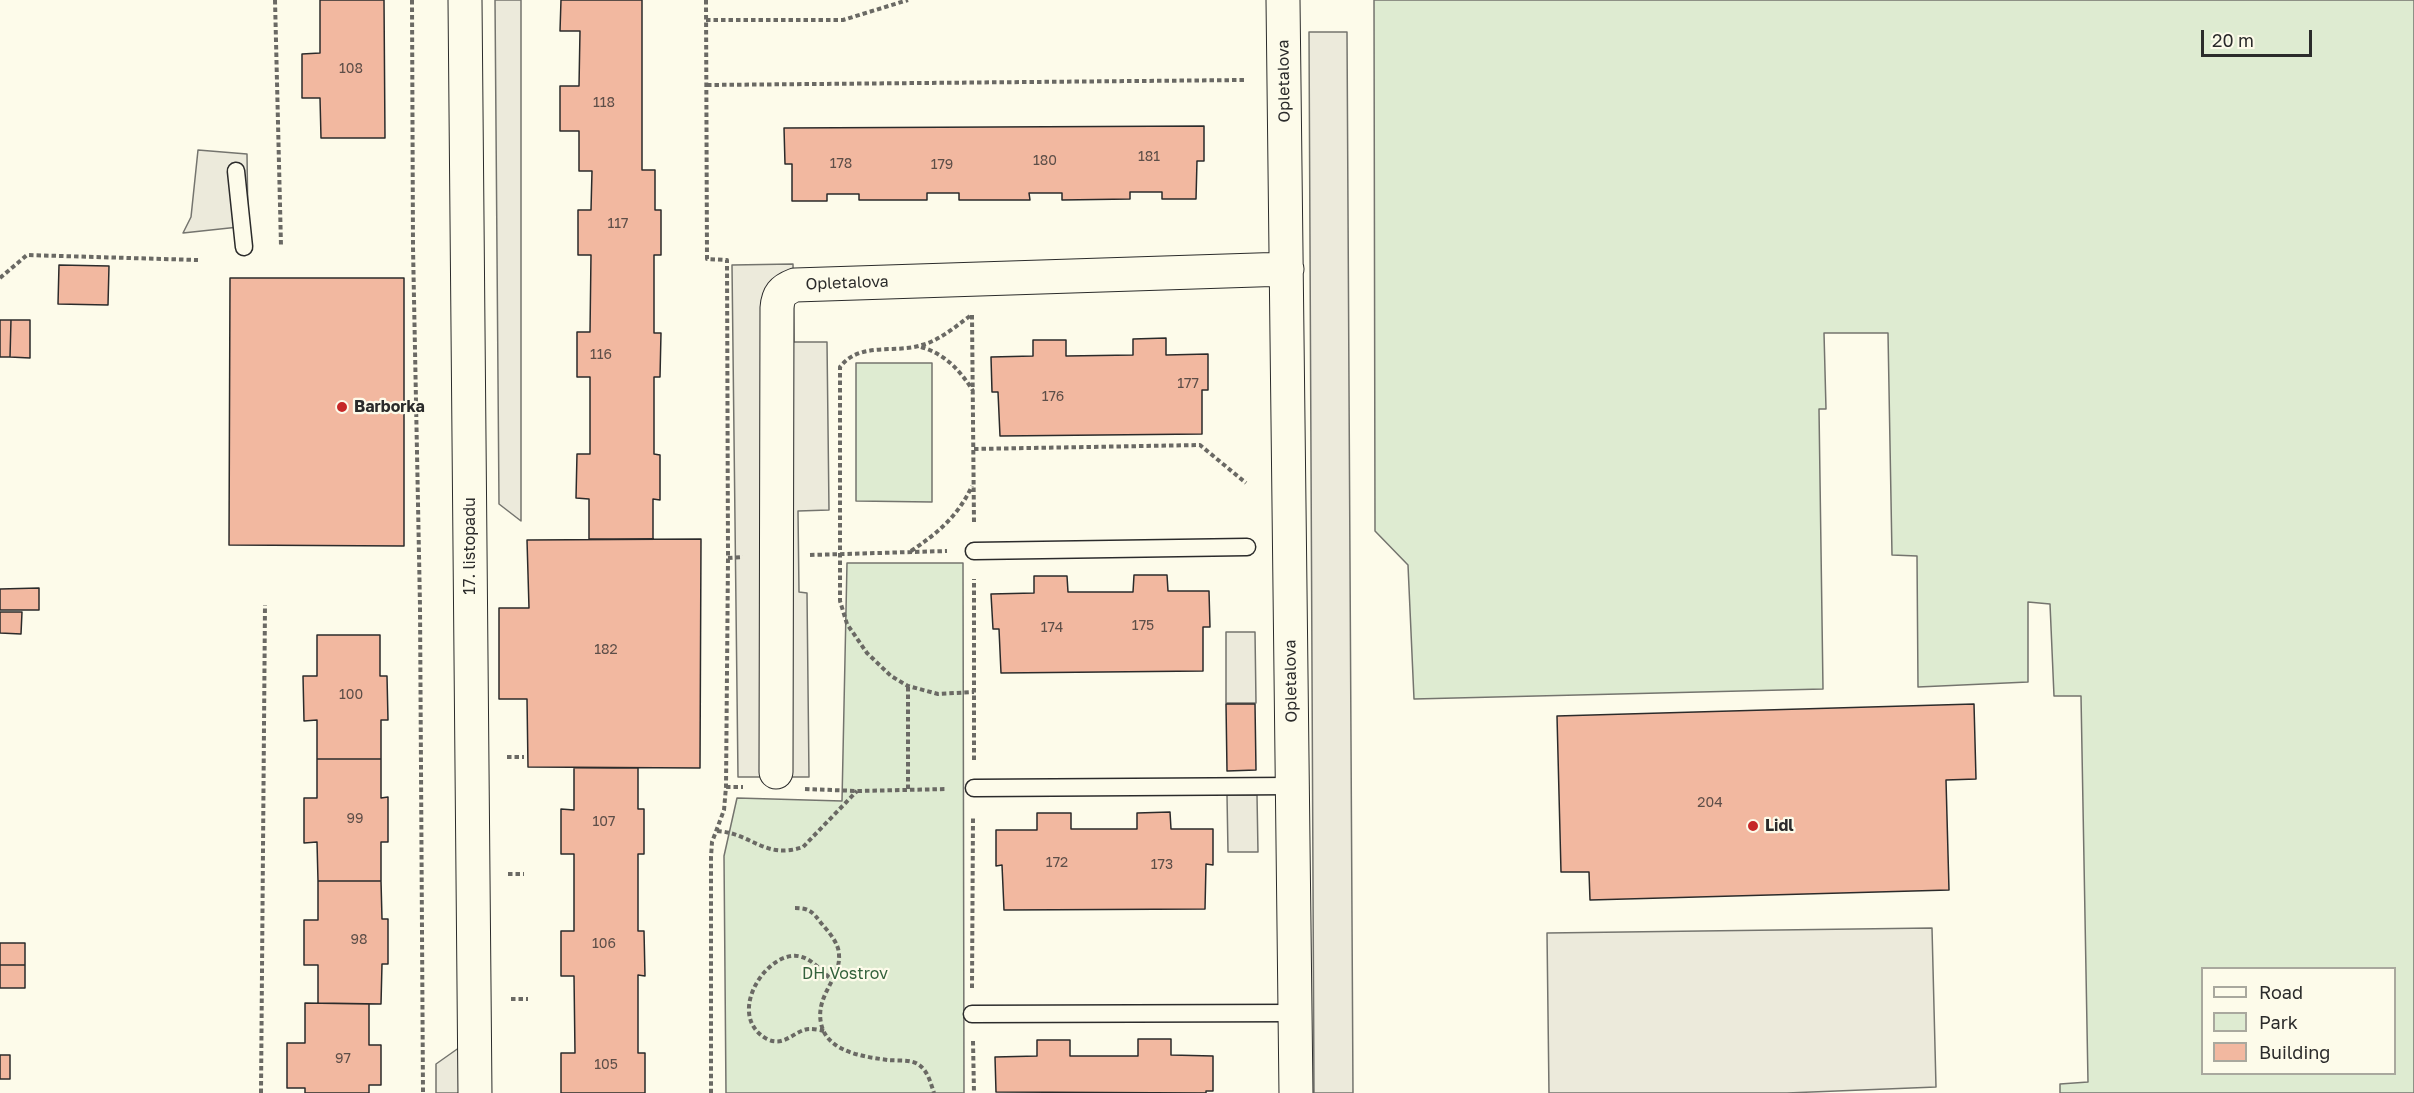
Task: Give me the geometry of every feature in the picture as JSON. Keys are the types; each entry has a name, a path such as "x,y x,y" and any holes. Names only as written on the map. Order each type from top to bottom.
{"street":[{"name":"17. listopadu","path":"465,0 475,1093"},
{"name":"Opletalova","path":"1283,0 1296,1093"},
{"name":"Opletalova","path":"775,783 777,308 778,297 785,289 795,285 1287,270"}],"lane":[{"path":"236,171 244,247"},
{"path":"974,551 1247,547"},
{"path":"974,788 1292,786"},
{"path":"972,1014 1295,1013"}],"path":[{"path":"275,0 281,246"},
{"path":"412,0 423,1093"},
{"path":"706,0 707,259 727,260 726,787 724,810 712,842 711,857 711,1093"},
{"path":"706,20 843,20 908,0"},
{"path":"707,85 1245,80"},
{"path":"0,278 27,255 198,260"},
{"path":"974,692 938,694 908,686 891,676 867,653 847,624 840,602 839,553 840,367 846,359 864,351 920,346 935,340 972,314 974,448 974,482 974,551 974,692 974,788 972,1014 974,1093"},
{"path":"920,346 936,351 949,361 964,376 973,392"},
{"path":"974,448 1200,445 1246,483"},
{"path":"910,552 937,534 951,520 963,504 974,482"},
{"path":"728,558 839,553 974,551"},
{"path":"261,1093 265,605"},
{"path":"908,686 908,789"},
{"path":"726,787 775,783 857,791 974,788"},
{"path":"717,831 734,832 765,849 791,851 803,847 857,791"},
{"path":"795,908 805,908 813,912 837,947 840,956 824,996 820,1015 824,1031 838,1047 858,1054 905,1061 921,1066 934,1093"},
{"path":"824,1031 809,1029 790,1039 779,1041 768,1039 756,1029 749,1014 748,1002 752,989 764,974 790,956 801,956 810,961 831,979"}],"green space":[{"path":"1374,0 2414,0 2414,1093 2060,1093 2060,1084 2088,1082 2081,696 2054,696 2050,604 2028,602 2028,682 1918,687 1917,556 1892,555 1888,333 1824,333 1826,409 1819,409 1823,689 1414,699 1408,565 1375,531"},
{"path":"856,363 932,363 932,502 856,501"},
{"name":"DH Vostrov","path":"847,563 963,563 964,1093 726,1093 724,856 737,798 842,801"}],"shaded area":[{"path":"495,0 521,0 521,521 499,504"},
{"path":"1309,32 1347,32 1353,1093 1314,1093"},
{"path":"198,150 247,154 248,226 183,233 191,217"},
{"path":"793,264 794,342 827,342 829,510 798,511 799,592 807,593 809,777 738,777 732,265"},
{"path":"1226,632 1255,632 1256,703 1226,703"},
{"path":"1227,795 1257,795 1258,852 1228,852"},
{"path":"1932,928 1936,1087 1787,1093 1549,1093 1547,933"},
{"path":"470,1040 470,1093 436,1093 436,1064"}],"building":[{"path":"320,0 384,0 385,138 321,138 320,98 302,98 302,54 320,53"},
{"path":"561,0 642,0 642,170 655,170 655,210 661,210 661,255 654,255 654,333 661,333 660,377 654,377 654,454 660,455 660,500 653,499 653,539 589,539 589,499 576,498 577,454 590,454 590,377 577,377 577,332 590,332 591,255 578,255 578,210 591,210 592,171 579,171 579,131 560,131 560,86 579,86 580,31 560,31"},
{"path":"1204,126 1204,161 1197,161 1196,199 1162,199 1162,192 1130,192 1130,199 1062,200 1062,193 1029,193 1030,200 959,200 959,193 927,193 927,200 859,200 859,194 827,194 827,201 792,201 792,164 785,164 784,128"},
{"path":"59,265 109,266 108,305 58,304"},
{"path":"230,278 404,278 404,546 229,545"},
{"path":"0,320 11,320 10,357 0,357"},
{"path":"11,320 30,320 30,358 10,357"},
{"path":"1166,338 1166,355 1208,354 1208,390 1202,390 1202,434 1000,436 998,392 992,392 991,357 1033,356 1033,340 1066,340 1066,356 1133,355 1133,339"},
{"path":"701,539 700,768 528,767 527,699 499,699 499,608 529,608 527,540"},
{"path":"1134,575 1167,575 1168,591 1209,591 1210,627 1203,627 1203,671 1001,673 999,629 993,629 991,594 1034,593 1034,576 1067,576 1068,592 1133,592"},
{"path":"39,588 39,610 0,610 0,589"},
{"path":"0,612 22,612 21,634 0,633"},
{"path":"317,635 380,635 380,676 387,676 388,720 381,720 381,759 317,759 317,720 304,721 303,676 317,676"},
{"path":"1226,704 1255,704 1256,770 1227,771"},
{"name":"Lidl","path":"1974,704 1976,779 1946,780 1949,890 1590,900 1589,872 1561,872 1557,716"},
{"path":"317,759 381,759 381,798 388,797 388,842 381,842 381,881 318,881 317,842 304,843 304,798 317,798"},
{"path":"574,768 638,768 638,809 644,809 644,854 638,854 638,931 644,931 645,976 638,975 638,1053 645,1053 645,1093 561,1093 561,1053 575,1053 574,976 561,976 561,931 574,931 574,854 561,854 561,809 574,810"},
{"path":"1170,812 1171,829 1213,829 1213,865 1206,864 1205,909 1004,910 1002,865 996,866 996,830 1037,830 1037,813 1071,813 1071,829 1137,829 1137,813"},
{"path":"318,881 381,881 382,919 388,919 388,964 382,964 381,1004 318,1003 318,965 304,965 304,920 318,920"},
{"path":"0,943 25,943 25,965 0,965"},
{"path":"0,965 25,965 25,988 0,988"},
{"path":"305,1003 369,1004 369,1045 381,1045 381,1085 369,1085 369,1093 305,1093 305,1088 287,1088 287,1043 305,1043"},
{"path":"1138,1039 1171,1039 1171,1055 1213,1056 1213,1091 1206,1091 1206,1093 996,1092 995,1057 1037,1056 1037,1040 1070,1040 1070,1056 1138,1056"},
{"path":"0,1055 10,1055 10,1079 0,1079"}],"place":[{"name":"Barborka","path":"342,407"},
{"name":"Lidl","path":"1753,826"}]}
